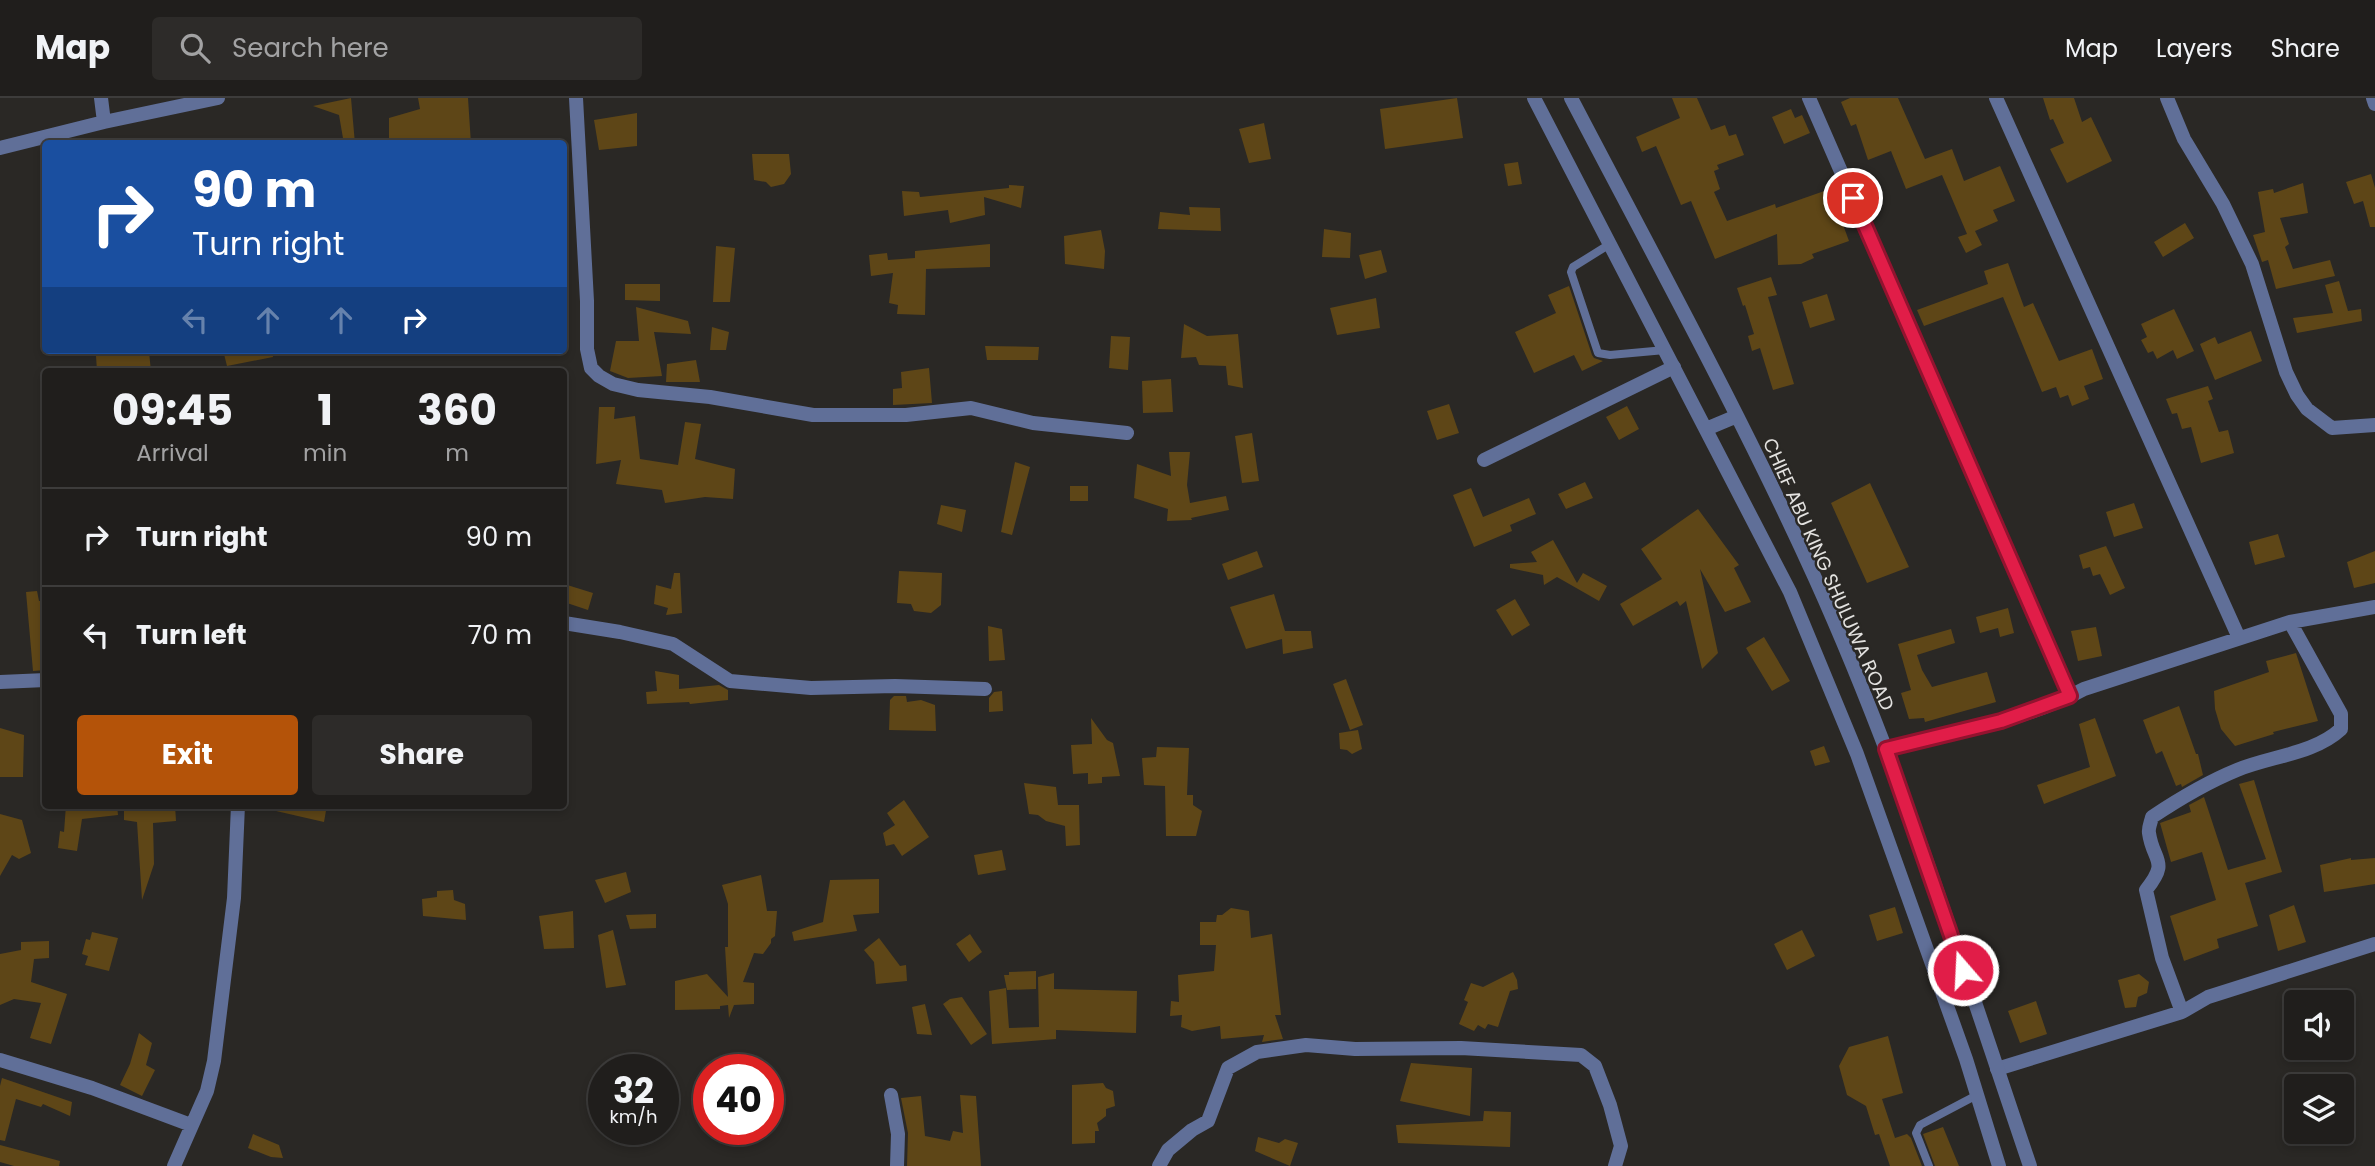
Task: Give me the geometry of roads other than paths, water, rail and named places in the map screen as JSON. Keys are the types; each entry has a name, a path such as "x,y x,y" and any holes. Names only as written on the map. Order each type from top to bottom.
{"street":[{"path":"101,98 104,122"},
{"path":"0,148 218,98"},
{"path":"576,98 587,301 587,349 591,368 599,376 613,384 638,390 710,397 813,415 906,415 971,408 1033,423 1127,433"},
{"path":"1534,98 1790,592 1846,729 1978,1095 2000,1166"},
{"name":"CHIEF ABU KING SHULUWA ROAD","path":"1571,98 1737,416 1815,579 1886,749 2031,1166"},
{"path":"1809,98 2070,696"},
{"path":"1996,98 2239,638"},
{"path":"2167,98 2185,139 2223,204 2252,264 2286,372 2297,395 2307,410 2332,428 2375,425"},
{"path":"2373,98 2375,104"},
{"path":"1484,460 1674,368"},
{"path":"1706,429 1737,416"},
{"path":"1886,749 2001,721 2084,689 2290,622 2375,607"},
{"path":"2182,1012 2162,958 2146,890 2157,877 2160,863 2148,832 2152,817 2236,770 2329,740 2342,729 2342,714 2290,622"},
{"path":"567,623 673,644 730,681 811,688 895,686 985,689"},
{"path":"0,682 42,680"},
{"path":"173,1166 207,1091 214,1060 234,898 239,809"},
{"path":"1997,1069 2182,1012 2208,997 2375,943"},
{"path":"1159,1166 1168,1150 1192,1130 1208,1121 1228,1068 1257,1052 1306,1045 1355,1049 1461,1048 1581,1055 1595,1066 1610,1105 1621,1146 1615,1166"},
{"path":"0,1060 92,1088 191,1125"},
{"path":"891,1095 898,1135 897,1166"}],"lane":[{"path":"1610,244 1573,267 1571,272 1598,353 1609,355 1665,350"},
{"path":"1929,1166 1916,1133 1917,1128 1978,1095"}]}
